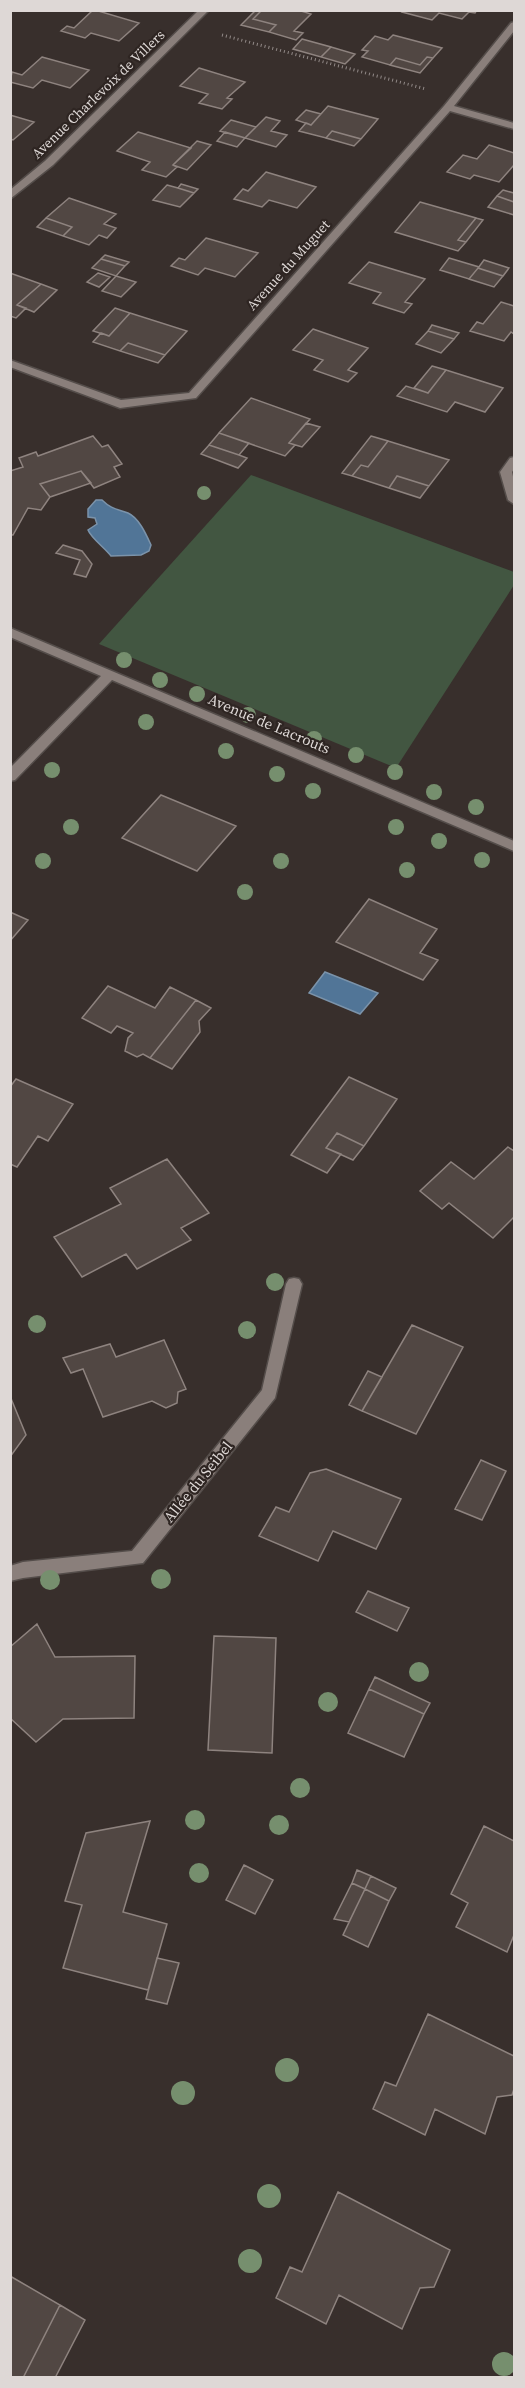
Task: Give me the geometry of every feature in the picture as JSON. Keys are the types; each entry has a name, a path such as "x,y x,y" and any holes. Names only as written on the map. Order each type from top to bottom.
{"street":[{"name":"Avenue Charlevoix de Villers","path":"10,196 49,163 205,10"},
{"name":"Avenue du Muguet","path":"10,363 120,404 192,396 448,107 514,25"},
{"path":"448,107 514,126"},
{"path":"514,461 506,472 514,500"},
{"name":"Avenue de Lacrouts","path":"10,632 514,846"},
{"path":"10,777 109,675"},
{"name":"Allée du Seibel","path":"10,1574 23,1570 137,1558 269,1392 294,1284"}],"path":[{"path":"189,26 454,97"}],"green space":[{"path":"251,475 514,572 514,585 396,768 99,644"}],"water":[{"path":"96,500 102,500 136,519 151,545 149,551 141,555 111,556 88,530 97,524 95,518 88,517 88,509"},
{"path":"325,972 378,993 360,1014 309,993"}],"building":[{"path":"93,10 139,23 119,41 91,33 85,38 61,31 67,26 74,28"},
{"path":"256,10 298,10 311,14 294,31 303,33 296,40 269,32 276,25 253,19 260,12"},
{"path":"256,10 260,12 253,19 276,25 269,32 241,25"},
{"path":"404,10 477,10 475,13 469,12 462,19 439,13 432,20 402,12"},
{"path":"393,35 442,48 433,58 427,57 420,65 396,58 390,65 362,57 368,51 362,50 375,36 388,40"},
{"path":"302,39 331,47 321,57 293,49"},
{"path":"331,47 355,54 345,64 321,57"},
{"path":"42,57 89,70 70,88 42,80 33,88 10,82 12,72 22,75"},
{"path":"427,57 433,58 420,73 390,65 396,58 420,65"},
{"path":"199,68 245,82 227,98 232,99 222,109 199,103 208,94 180,86"},
{"path":"328,106 378,119 361,139 332,131 326,138 299,131 306,123 311,125"},
{"path":"306,110 321,114 311,125 296,120"},
{"path":"10,115 34,122 13,140 10,139"},
{"path":"266,117 280,121 271,131 287,135 276,147 245,138"},
{"path":"231,120 256,127 245,138 220,131"},
{"path":"332,131 361,139 354,146 326,138"},
{"path":"138,132 191,148 173,165 177,167 166,177 142,170 150,162 117,151"},
{"path":"225,132 245,138 237,147 217,141"},
{"path":"197,141 211,145 187,170 173,165"},
{"path":"489,145 514,153 514,165 499,182 474,175 470,179 447,172 463,155 477,159"},
{"path":"266,172 316,187 297,208 269,200 262,207 234,199 243,189 248,191"},
{"path":"181,184 198,189 194,193 178,188"},
{"path":"167,185 194,193 180,207 153,200"},
{"path":"503,190 514,193 514,202 497,196"},
{"path":"497,196 514,202 514,215 488,207"},
{"path":"69,198 116,214 104,224 116,228 107,238 99,235 89,245 63,236 72,227 46,218"},
{"path":"420,202 476,218 458,240 466,242 458,251 395,232"},
{"path":"46,218 72,227 63,236 37,227"},
{"path":"476,218 483,220 466,242 458,240"},
{"path":"206,238 258,253 235,277 205,268 198,275 171,266 179,258 185,260"},
{"path":"105,255 129,262 125,266 101,259"},
{"path":"449,258 479,267 469,279 440,270"},
{"path":"101,259 125,266 116,276 92,268"},
{"path":"484,260 509,268 503,276 478,268"},
{"path":"369,262 425,279 405,302 412,304 404,313 373,303 381,293 349,283"},
{"path":"478,268 503,276 494,287 469,279"},
{"path":"10,273 41,284 17,305 26,308 16,318 10,316"},
{"path":"98,273 110,277 99,287 87,282"},
{"path":"116,276 136,282 121,297 102,291"},
{"path":"41,284 57,290 34,312 17,305"},
{"path":"501,302 514,306 514,334 511,332 504,341 470,331 477,322 483,324"},
{"path":"115,308 130,313 109,336 93,331"},
{"path":"130,313 187,331 165,355 128,343 120,351 93,342 101,333 109,336"},
{"path":"432,325 459,333 454,339 428,331"},
{"path":"313,329 368,348 348,370 357,373 348,382 314,370 323,360 293,350"},
{"path":"428,331 454,339 441,353 416,344"},
{"path":"128,343 165,355 158,363 120,351"},
{"path":"432,366 446,370 428,393 414,388"},
{"path":"446,370 503,388 485,412 455,402 447,412 397,396 406,386 428,393"},
{"path":"251,398 310,419 289,443 295,445 285,456 219,433"},
{"path":"306,423 320,427 302,447 289,443"},
{"path":"219,433 249,443 239,455 209,445"},
{"path":"93,436 102,447 108,445 122,464 114,467 120,477 94,488 81,471 40,484 50,497 41,510 28,508 13,535 10,535 10,471 23,467 19,458 36,452 38,456"},
{"path":"371,436 388,441 368,467 361,465 352,476 342,473"},
{"path":"388,441 449,460 429,486 397,476 389,488 352,476 361,465 368,467"},
{"path":"209,445 247,458 238,468 201,454"},
{"path":"81,471 91,483 50,497 40,484"},
{"path":"397,476 429,486 420,498 389,488"},
{"path":"63,545 82,551 92,564 86,577 74,574 80,560 56,553"},
{"path":"161,795 236,826 197,871 122,838"},
{"path":"369,899 437,929 420,953 438,960 423,980 336,942"},
{"path":"10,912 28,920 10,941"},
{"path":"108,986 155,1008 170,987 196,1000 150,1058 143,1054 137,1057 125,1051 128,1038 133,1033 117,1026 111,1033 82,1018"},
{"path":"196,1000 211,1008 199,1021 200,1032 172,1069 150,1058"},
{"path":"349,1077 397,1099 364,1146 337,1133 326,1148 341,1154 327,1173 291,1155"},
{"path":"16,1079 73,1104 48,1141 38,1136 17,1167 10,1164 10,1087"},
{"path":"337,1133 364,1146 353,1160 326,1148"},
{"path":"508,1147 514,1151 514,1217 493,1238 449,1203 442,1209 420,1191 451,1162 474,1179"},
{"path":"167,1159 209,1213 181,1228 191,1240 137,1269 126,1254 82,1277 54,1237 121,1204 110,1188"},
{"path":"412,1325 463,1347 416,1434 362,1411"},
{"path":"164,1340 186,1389 178,1392 177,1403 166,1408 152,1401 103,1417 83,1369 71,1373 63,1358 110,1344 116,1357"},
{"path":"368,1371 382,1377 362,1411 349,1405"},
{"path":"10,1396 26,1435 10,1457"},
{"path":"481,1460 506,1471 482,1520 455,1509"},
{"path":"326,1469 401,1499 376,1549 333,1531 318,1561 259,1536 276,1507 289,1512 310,1473"},
{"path":"368,1591 409,1608 397,1631 356,1612"},
{"path":"37,1624 55,1657 135,1656 134,1718 63,1719 36,1742 10,1718 10,1647"},
{"path":"214,1636 276,1638 272,1753 208,1750"},
{"path":"375,1677 430,1703 424,1714 369,1689"},
{"path":"369,1689 424,1714 404,1757 348,1733"},
{"path":"150,1821 123,1912 167,1924 148,1990 63,1968 82,1905 65,1901 86,1833"},
{"path":"484,1826 514,1841 514,1935 507,1952 456,1927 468,1903 451,1894"},
{"path":"244,1865 273,1880 255,1914 226,1900"},
{"path":"357,1870 371,1876 365,1889 352,1883"},
{"path":"371,1876 396,1888 389,1901 365,1889"},
{"path":"352,1883 365,1889 349,1922 334,1919"},
{"path":"365,1889 389,1901 368,1947 343,1935"},
{"path":"157,1958 179,1963 167,2004 146,1999"},
{"path":"428,2014 514,2056 512,2095 497,2097 485,2134 435,2109 425,2135 373,2109 385,2082 396,2086"},
{"path":"338,2192 450,2250 434,2287 420,2288 402,2329 339,2295 326,2324 276,2298 290,2267 302,2272"},
{"path":"10,2276 60,2305 23,2378 10,2378"},
{"path":"60,2305 85,2320 55,2378 23,2378"}]}
